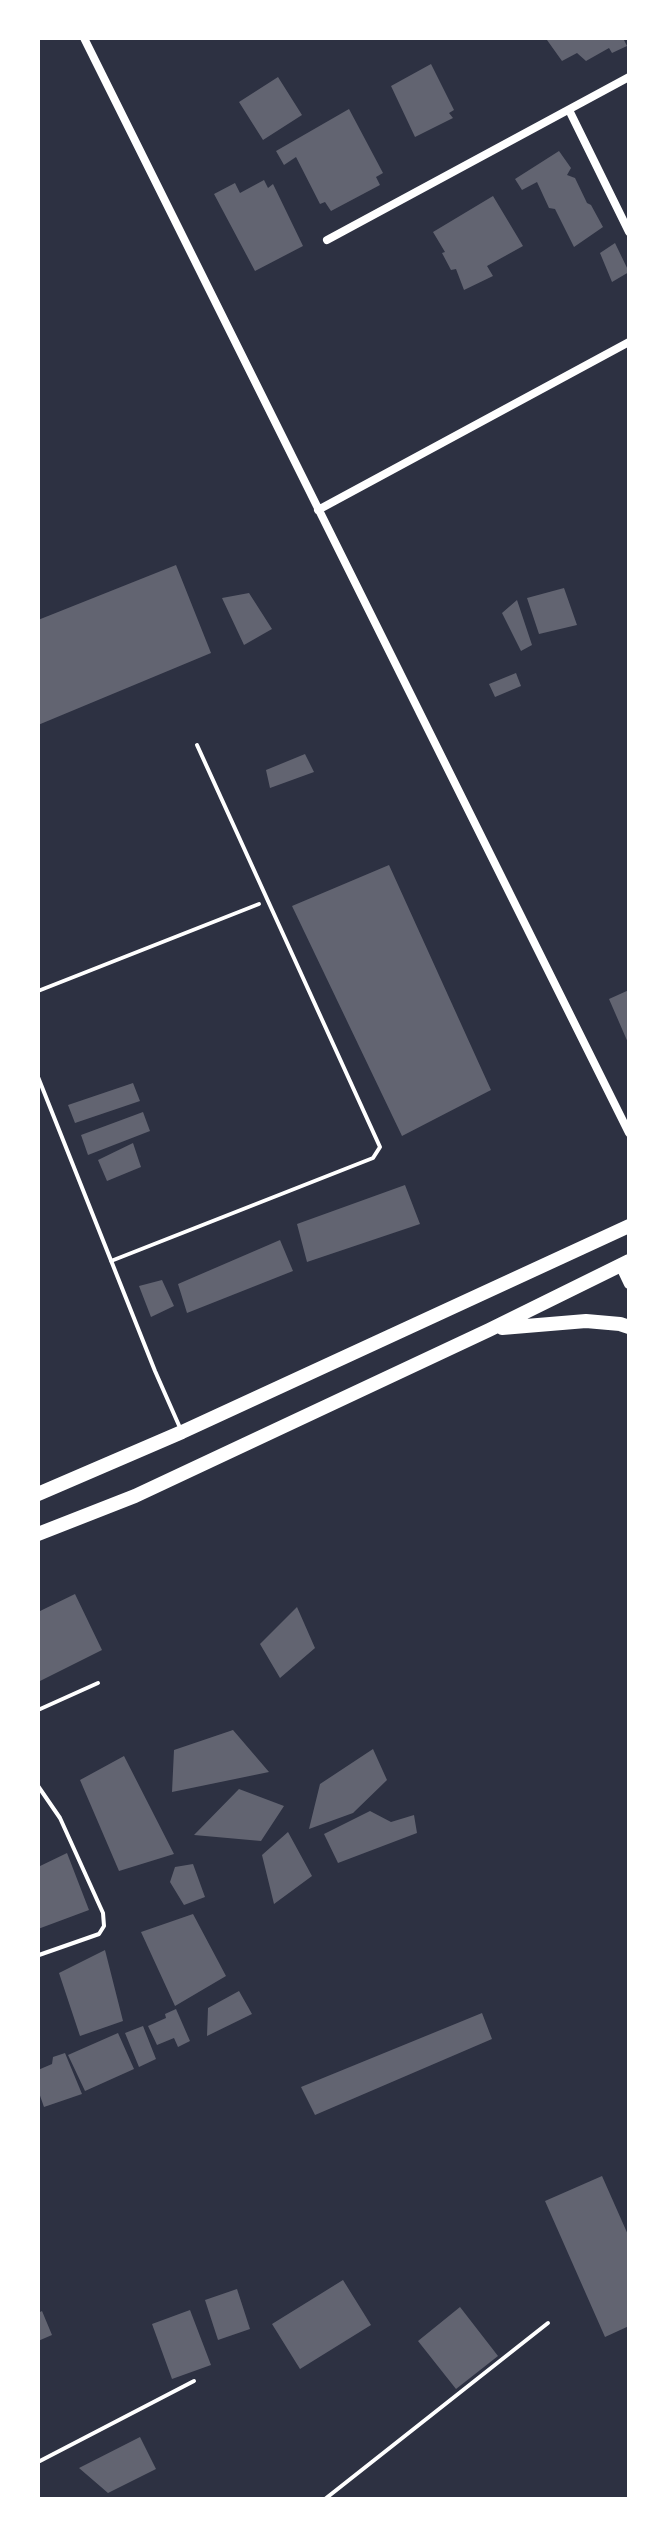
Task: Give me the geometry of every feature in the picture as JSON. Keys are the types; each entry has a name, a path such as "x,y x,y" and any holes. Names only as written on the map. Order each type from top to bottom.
{"highway":[{"path":"38,1494 182,1432 629,1226"},
{"path":"38,1534 135,1496 625,1263"},
{"path":"489,1330 569,1321 603,1321 629,1327"}],"street":[{"path":"84,38 629,1133"},
{"path":"327,240 629,77"},
{"path":"569,110 629,232"},
{"path":"318,510 629,342"},
{"path":"625,1263 629,1284"}],"lane":[{"path":"111,1261 373,1158 379,1152 379,1141 197,745"},
{"path":"38,1077 182,1432"},
{"path":"38,1710 98,1683"},
{"path":"38,1786 60,1818 103,1913 104,1926 99,1934 39,1955"},
{"path":"325,2499 548,2323"},
{"path":"38,2462 194,2381"}],"path":[{"path":"38,991 268,900"}],"building":[{"path":"623,38 627,46 612,53 609,48 586,61 577,53 562,61 547,40"},
{"path":"431,64 454,110 449,113 453,118 415,137 391,86"},
{"path":"278,77 302,115 263,140 239,102"},
{"path":"349,109 383,173 376,177 380,185 331,211 325,202 320,204 296,157 284,165 276,151"},
{"path":"559,151 571,168 567,175 575,178 603,227 574,247 555,209 549,208 537,182 522,190 515,179"},
{"path":"264,180 268,188 273,184 303,246 255,271 214,194 235,183 240,193"},
{"path":"493,196 523,246 487,266 493,276 464,290 456,269 451,270 433,232"},
{"path":"615,243 629,272 612,282 600,253"},
{"path":"176,565 211,653 38,725 38,620"},
{"path":"564,588 577,625 539,634 527,598"},
{"path":"249,593 272,629 244,645 222,598"},
{"path":"517,600 532,645 521,651 502,613"},
{"path":"516,673 521,686 495,697 489,684"},
{"path":"305,754 314,772 270,788 266,770"},
{"path":"389,865 491,1090 402,1136 292,906"},
{"path":"629,990 629,1045 609,999"},
{"path":"133,1083 140,1101 75,1123 68,1105"},
{"path":"143,1112 150,1131 88,1155 81,1135"},
{"path":"133,1143 141,1167 107,1181 98,1160"},
{"path":"405,1185 420,1224 307,1262 297,1224"},
{"path":"280,1240 293,1271 187,1313 178,1284"},
{"path":"162,1280 174,1306 151,1317 139,1286"},
{"path":"75,1594 102,1650 38,1682 38,1612"},
{"path":"297,1607 315,1648 280,1678 260,1644"},
{"path":"233,1730 269,1772 172,1792 174,1750"},
{"path":"373,1749 387,1780 353,1813 309,1829 320,1784"},
{"path":"124,1756 174,1854 119,1871 80,1780"},
{"path":"239,1789 284,1806 261,1841 194,1835"},
{"path":"370,1811 391,1822 414,1815 417,1833 338,1863 324,1834"},
{"path":"288,1832 312,1876 274,1904 262,1855"},
{"path":"67,1853 89,1910 38,1929 38,1867"},
{"path":"193,1864 205,1897 184,1905 170,1882 175,1867"},
{"path":"193,1914 226,1976 175,2006 141,1932"},
{"path":"105,1950 123,2021 80,2036 59,1973"},
{"path":"239,1991 252,2014 207,2036 208,2008"},
{"path":"176,2009 190,2041 178,2047 174,2038 157,2045 148,2026 166,2018 165,2014"},
{"path":"482,2013 492,2039 315,2115 301,2087"},
{"path":"143,2026 156,2059 139,2067 125,2033"},
{"path":"118,2033 134,2069 85,2091 68,2055"},
{"path":"65,2053 82,2094 44,2107 38,2090 38,2070 52,2064 53,2057"},
{"path":"602,2176 629,2237 629,2326 605,2337 545,2201"},
{"path":"343,2280 371,2325 300,2369 272,2324"},
{"path":"237,2289 250,2329 218,2340 205,2300"},
{"path":"460,2307 498,2356 456,2389 418,2341"},
{"path":"190,2310 211,2365 172,2379 152,2324"},
{"path":"42,2311 52,2335 38,2341 38,2313"},
{"path":"140,2437 156,2469 108,2493 79,2468"}]}
